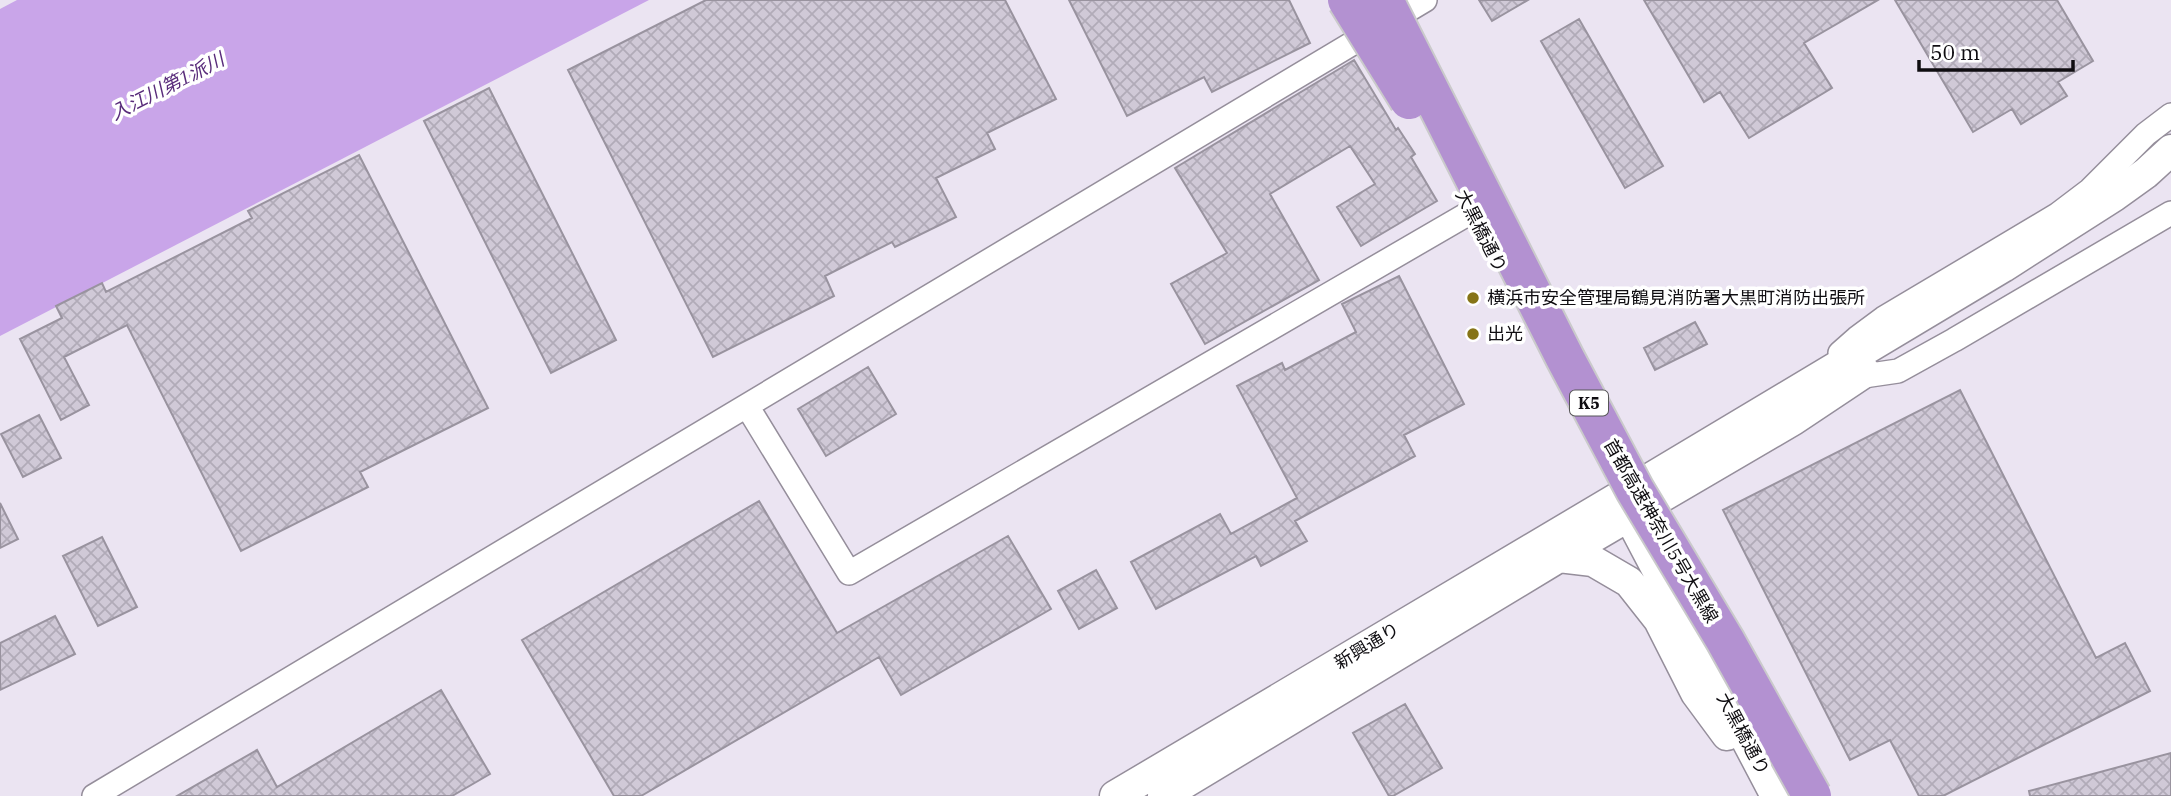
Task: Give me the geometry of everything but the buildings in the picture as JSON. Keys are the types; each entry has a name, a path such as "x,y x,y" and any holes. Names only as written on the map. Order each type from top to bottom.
{"highway":[{"path":"1347,0 1406,95 1635,498"},
{"name":"首都高速神奈川5号大黒線","path":"1398,8 1635,498 1725,640 1812,796"},
{"name":"首都高速神奈川5号大黒線","path":"1398,8 1583,359 1824,796"}],"street":[{"name":"大黒橋通り","path":"1362,0 1398,8 1471,212 1635,498 1798,796"},
{"path":"94,796 747,406 1398,8"},
{"path":"1807,384 1857,338 1884,318 2057,215 2090,190 2146,134 2171,115"},
{"path":"1635,498 1793,420 2119,205 2146,173 2171,150"},
{"path":"1635,498 1807,384 1991,274 2171,175"},
{"path":"747,406 849,573 1471,212"},
{"path":"1857,377 1898,370 2171,212"},
{"name":"大黒橋通り","path":"1635,498 1775,796"},
{"name":"新興通り","path":"1163,796 1559,557 1635,498"},
{"name":"新興通り","path":"1115,796 1635,498"},
{"path":"1559,557 1593,561 1629,582 1659,620 1696,693 1775,796"}],"water":[{"name":"入江川第1派川","path":"17,0 649,0 0,336 0,9"}],"place":[{"name":"横浜市安全管理局鶴見消防署大黒町消防出張所","path":"1473,298"},
{"name":"出光","path":"1473,334"}]}
